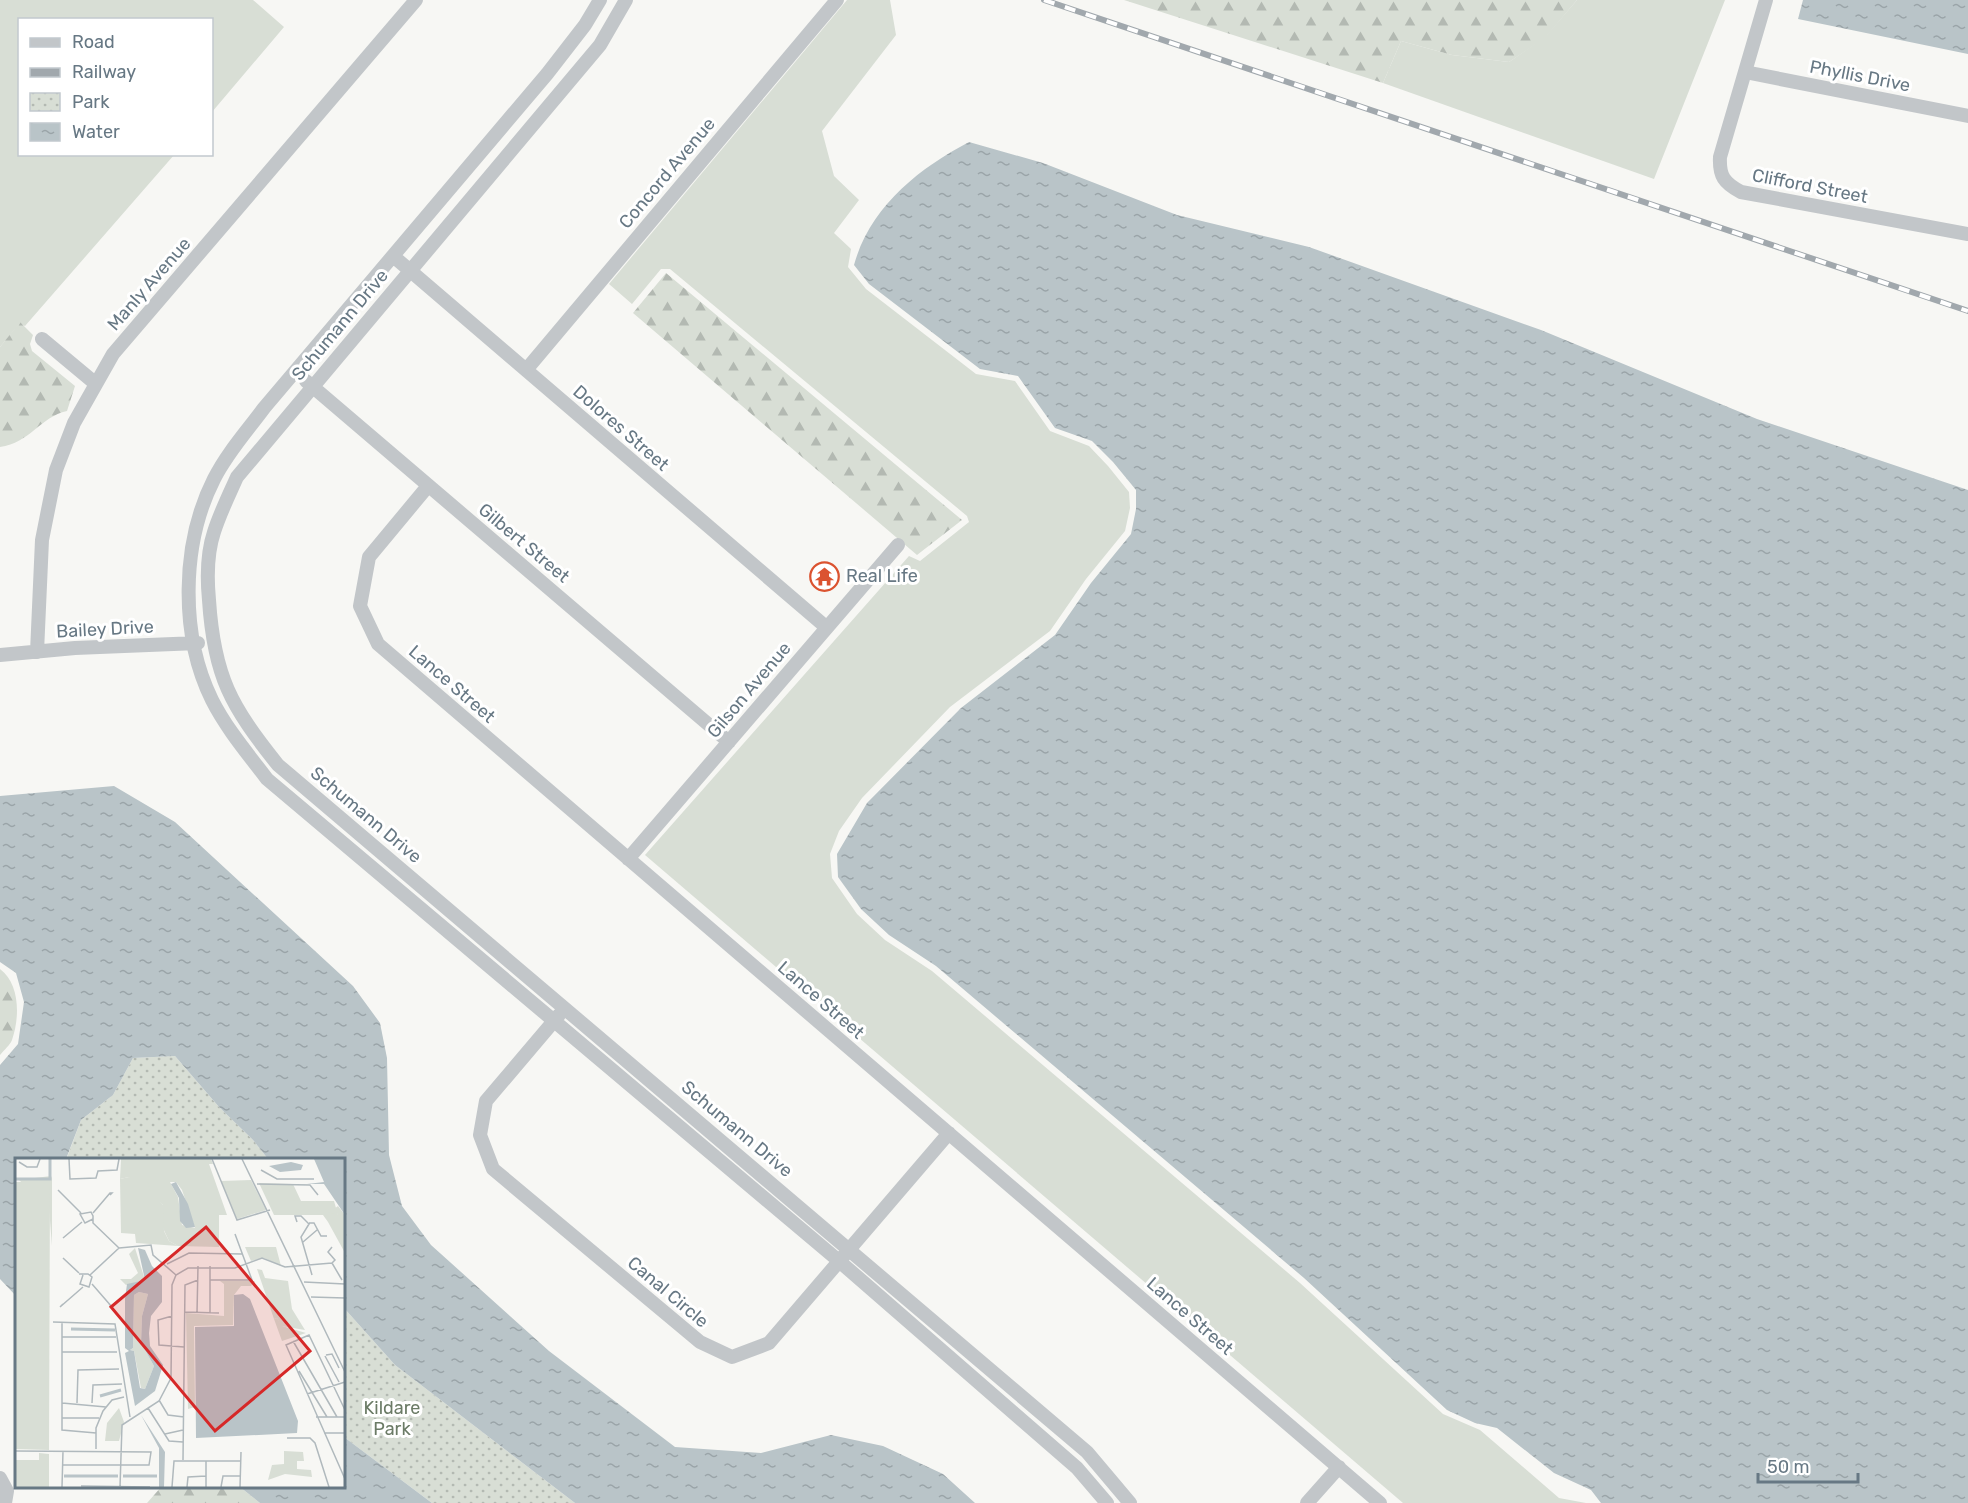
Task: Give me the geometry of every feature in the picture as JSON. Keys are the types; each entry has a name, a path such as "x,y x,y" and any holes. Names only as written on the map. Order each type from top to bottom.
{"street":[{"name":"Manly Avenue","path":"37,652 42,540 56,470 74,423 113,354 416,0"},
{"name":"Schumann Drive","path":"600,0 581,30 229,454 214,479 200,512 189,582 192,643 212,700 267,779 839,1262 1077,1468 1107,1503"},
{"name":"Schumann Drive","path":"627,0 600,45 311,386 237,477 213,534 207,581 212,642 224,684 248,728 278,765 566,1007 1087,1452 1130,1503"},
{"name":"Concord Avenue","path":"526,370 837,0"},
{"path":"1745,72 1766,0"},
{"path":"581,30 600,45"},
{"name":"Phyllis Drive","path":"1745,72 1968,116"},
{"name":"Clifford Street","path":"1745,72 1720,157 1719,171 1726,185 1741,192 1968,234"},
{"path":"489,142 507,156"},
{"name":"Dolores Street","path":"393,256 826,627"},
{"path":"42,339 96,384"},
{"name":"Gilbert Street","path":"295,372 729,742"},
{"name":"Lance Street","path":"428,486 369,557 360,606 378,644 1380,1503"},
{"name":"Gilson Avenue","path":"628,859 898,545"},
{"name":"Bailey Drive","path":"0,655 212,642"},
{"name":"Canal Circle","path":"566,1007 486,1101 480,1135 493,1169 700,1342 732,1358 769,1342 949,1133"},
{"path":"1307,1503 1339,1467"},
{"path":"0,1478 7,1491 5,1503"}],"green space":[{"path":"0,0 253,0 284,27 213,111 213,18 18,18 18,156 173,156 25,326 20,323 0,347"},
{"path":"847,0 890,0 896,35 822,131 834,176 859,200 834,233 851,249 848,267 866,289 976,374 1015,381 1050,431 1089,446 1108,466 1129,492 1130,508 1125,531 1086,579 1050,631 950,707 862,798 839,831 830,854 832,878 857,914 885,940 932,971 1300,1283 1443,1414 1480,1430 1559,1498 1586,1503 1403,1503 645,855 909,556 920,561 969,522 967,516 670,269 661,269 632,304 609,284"},
{"path":"1124,0 1577,0 1545,38 1509,62 1452,55 1401,41 1383,83"},
{"path":"1577,0 1725,0 1654,179 1383,83 1401,41 1452,55 1509,62 1545,37"},
{"path":"666,273 962,520 917,555 633,313"},
{"path":"20,322 33,335 30,344 32,351 75,386 67,411 49,419 19,441 0,447 0,347"},
{"path":"0,969 7,975 15,992 17,1011 12,1040 0,1055"},
{"path":"175,1056 267,1158 67,1158 81,1120 113,1095 133,1058"},
{"name":"Kildare Park","path":"345,1309 395,1365 575,1503 432,1503 345,1438"},
{"path":"160,1488 241,1488 260,1503 147,1503"}],"water":[{"path":"1803,0 1968,0 1968,54 1798,19"},
{"path":"969,142 1043,163 1177,215 1309,247 1541,330 1757,419 1968,490 1968,1503 1601,1503 1591,1490 1554,1473 1497,1428 1475,1423 1447,1410 1304,1278 936,966 889,935 861,909 838,877 837,854 867,803 961,708 1055,635 1091,583 1131,534 1136,509 1136,490 1113,462 1092,441 1055,428 1018,376 980,369 869,284 854,265 861,244 872,225 898,192 932,164"},
{"path":"114,786 175,822 353,986 380,1023 387,1058 389,1155 402,1206 431,1245 549,1351 675,1447 761,1453 831,1435 883,1446 943,1474 975,1503 575,1503 395,1365 345,1309 345,1158 267,1158 175,1056 133,1058 113,1095 81,1120 66,1158 15,1158 15,1295 0,1279 0,1065 18,1044 24,1002 16,973 0,962 0,796"},
{"path":"345,1438 432,1503 260,1503 241,1488 345,1488"}],"railway":[{"path":"1044,0 1968,311"}],"place":[{"name":"Real Life","path":"825,576"}]}
